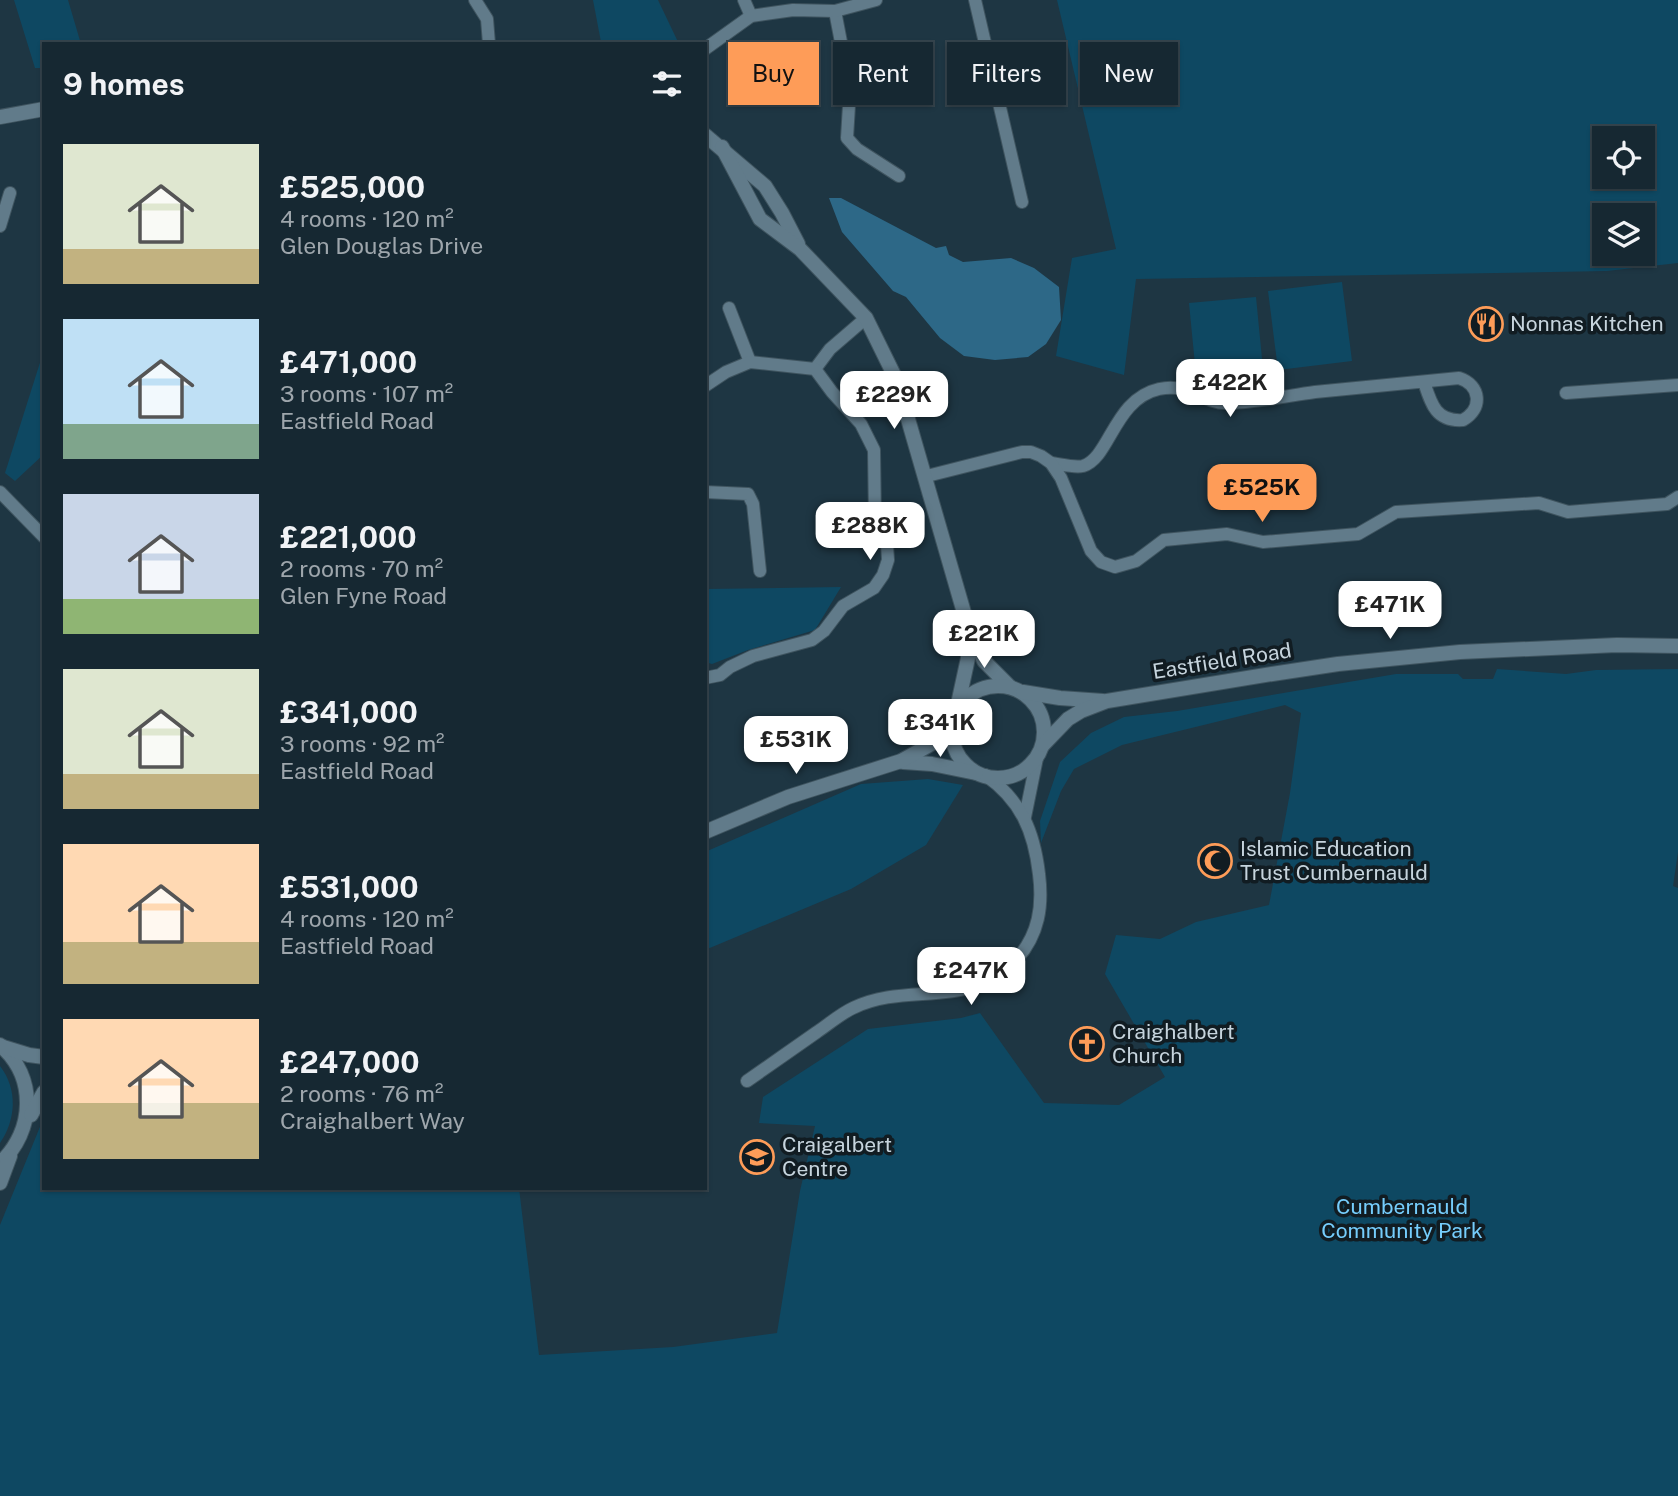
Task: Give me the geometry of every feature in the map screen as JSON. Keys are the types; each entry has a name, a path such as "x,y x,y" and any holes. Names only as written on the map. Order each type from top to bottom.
{"street":[{"path":"475,0 487,19 489,42"},
{"path":"744,0 751,16"},
{"path":"707,48 751,16 793,10 835,11 876,0"},
{"path":"975,0 1022,202"},
{"path":"835,11 850,89 847,138 857,149 899,176"},
{"path":"0,117 42,109"},
{"path":"707,136 765,186 800,249"},
{"path":"722,147 760,219 800,249 866,318 898,381 968,623 984,661 1036,705 1043,718 1045,732 1025,817"},
{"path":"0,226 10,193"},
{"path":"729,308 750,362"},
{"path":"816,369 830,349 866,318"},
{"path":"707,385 726,372 750,362 816,369 832,392 861,424 874,450 875,520 887,545 888,560 874,588 843,606 824,631 812,640 753,656 720,675 707,678"},
{"path":"1051,463 1081,466 1092,461 1124,411 1139,398 1157,389 1174,387 1194,391 1223,404 1459,378 1467,380 1477,394 1475,409 1463,420 1447,420 1440,415 1428,397 1424,382"},
{"path":"1566,393 1678,385"},
{"path":"926,476 1022,452 1041,456 1051,463 1061,478 1091,551 1101,562 1115,567 1136,561 1164,540 1227,534 1263,541 1359,534 1396,512 1539,503 1568,512 1667,504 1678,497"},
{"path":"0,492 42,535"},
{"path":"707,492 748,494 753,504 760,570"},
{"path":"747,1081 851,1009 871,1001 966,991 990,982 1012,965 1027,948 1040,919 1041,905 1037,858 1025,817 1001,787 960,758 953,739 953,718 968,658 968,623"},
{"name":"Eastfield Road","path":"1040,752 1068,719 1107,701 1272,674 1406,656 1603,645 1678,646"},
{"path":"707,831 788,797 901,761 933,743 962,703 975,691 985,687 1014,689"},
{"name":"Eastfield Road","path":"1014,689 1060,698 1107,701"},
{"path":"901,761 932,764 1001,779 1015,776 1027,769 1040,752"},
{"path":"1,1046 42,1057"},
{"path":"1,1046 23,1076 28,1102 24,1128"},
{"path":"0,1183 12,1152 42,1096"},
{"path":"0,1163 12,1152"}],"green space":[{"path":"14,0 68,0 80,42 42,42 42,68 35,68"},
{"path":"593,0 658,0 678,42 601,42"},
{"path":"1057,0 1678,0 1678,263 1655,266 1655,203 1592,203 1592,266 1651,266 1607,271 1136,279 1124,375 1056,356 1072,258 1116,249 1082,105 1178,105 1178,42 1080,42 1080,97"},
{"path":"1342,282 1352,361 1278,370 1268,291"},
{"path":"1256,297 1263,369 1196,375 1189,303"},
{"path":"42,356 42,456 15,481 5,473"},
{"path":"841,587 815,630 712,664 707,663 707,589"},
{"name":"Cumbernauld Community Park","path":"1497,669 1566,674 1596,670 1678,669 1678,852 1673,886 1678,888 1678,1496 0,1496 0,1225 42,1122 42,1190 519,1190 539,1355 673,1347 777,1333 800,1191 815,1126 759,1123 763,1097 868,1029 961,1018 980,1013 1044,1103 1119,1105 1165,1077 1105,974 1116,935 1160,939 1196,922 1269,905 1290,793 1301,713 1285,705 1122,745 1074,769 1061,791 1041,843 1040,821 1060,762 1091,733 1124,717 1177,711 1396,674 1458,674 1463,679 1493,679"},
{"path":"928,779 963,785 926,845 851,889 707,949 707,851 861,784"},
{"path":"0,1066 10,1084 13,1104 9,1124 0,1143"}],"shaded area":[{"path":"829,198 841,198 936,248 946,246 949,255 963,262 1011,258 1034,268 1059,287 1061,320 1046,344 1028,357 995,360 964,356 940,338 906,297 893,291 842,232"}],"place":[{"name":"Nonnas Kitchen","path":"1486,324"},
{"name":"Islamic Education Trust Cumbernauld","path":"1215,861"},
{"name":"Craighalbert Church","path":"1087,1044"},
{"name":"Craigalbert Centre","path":"757,1157"}]}
